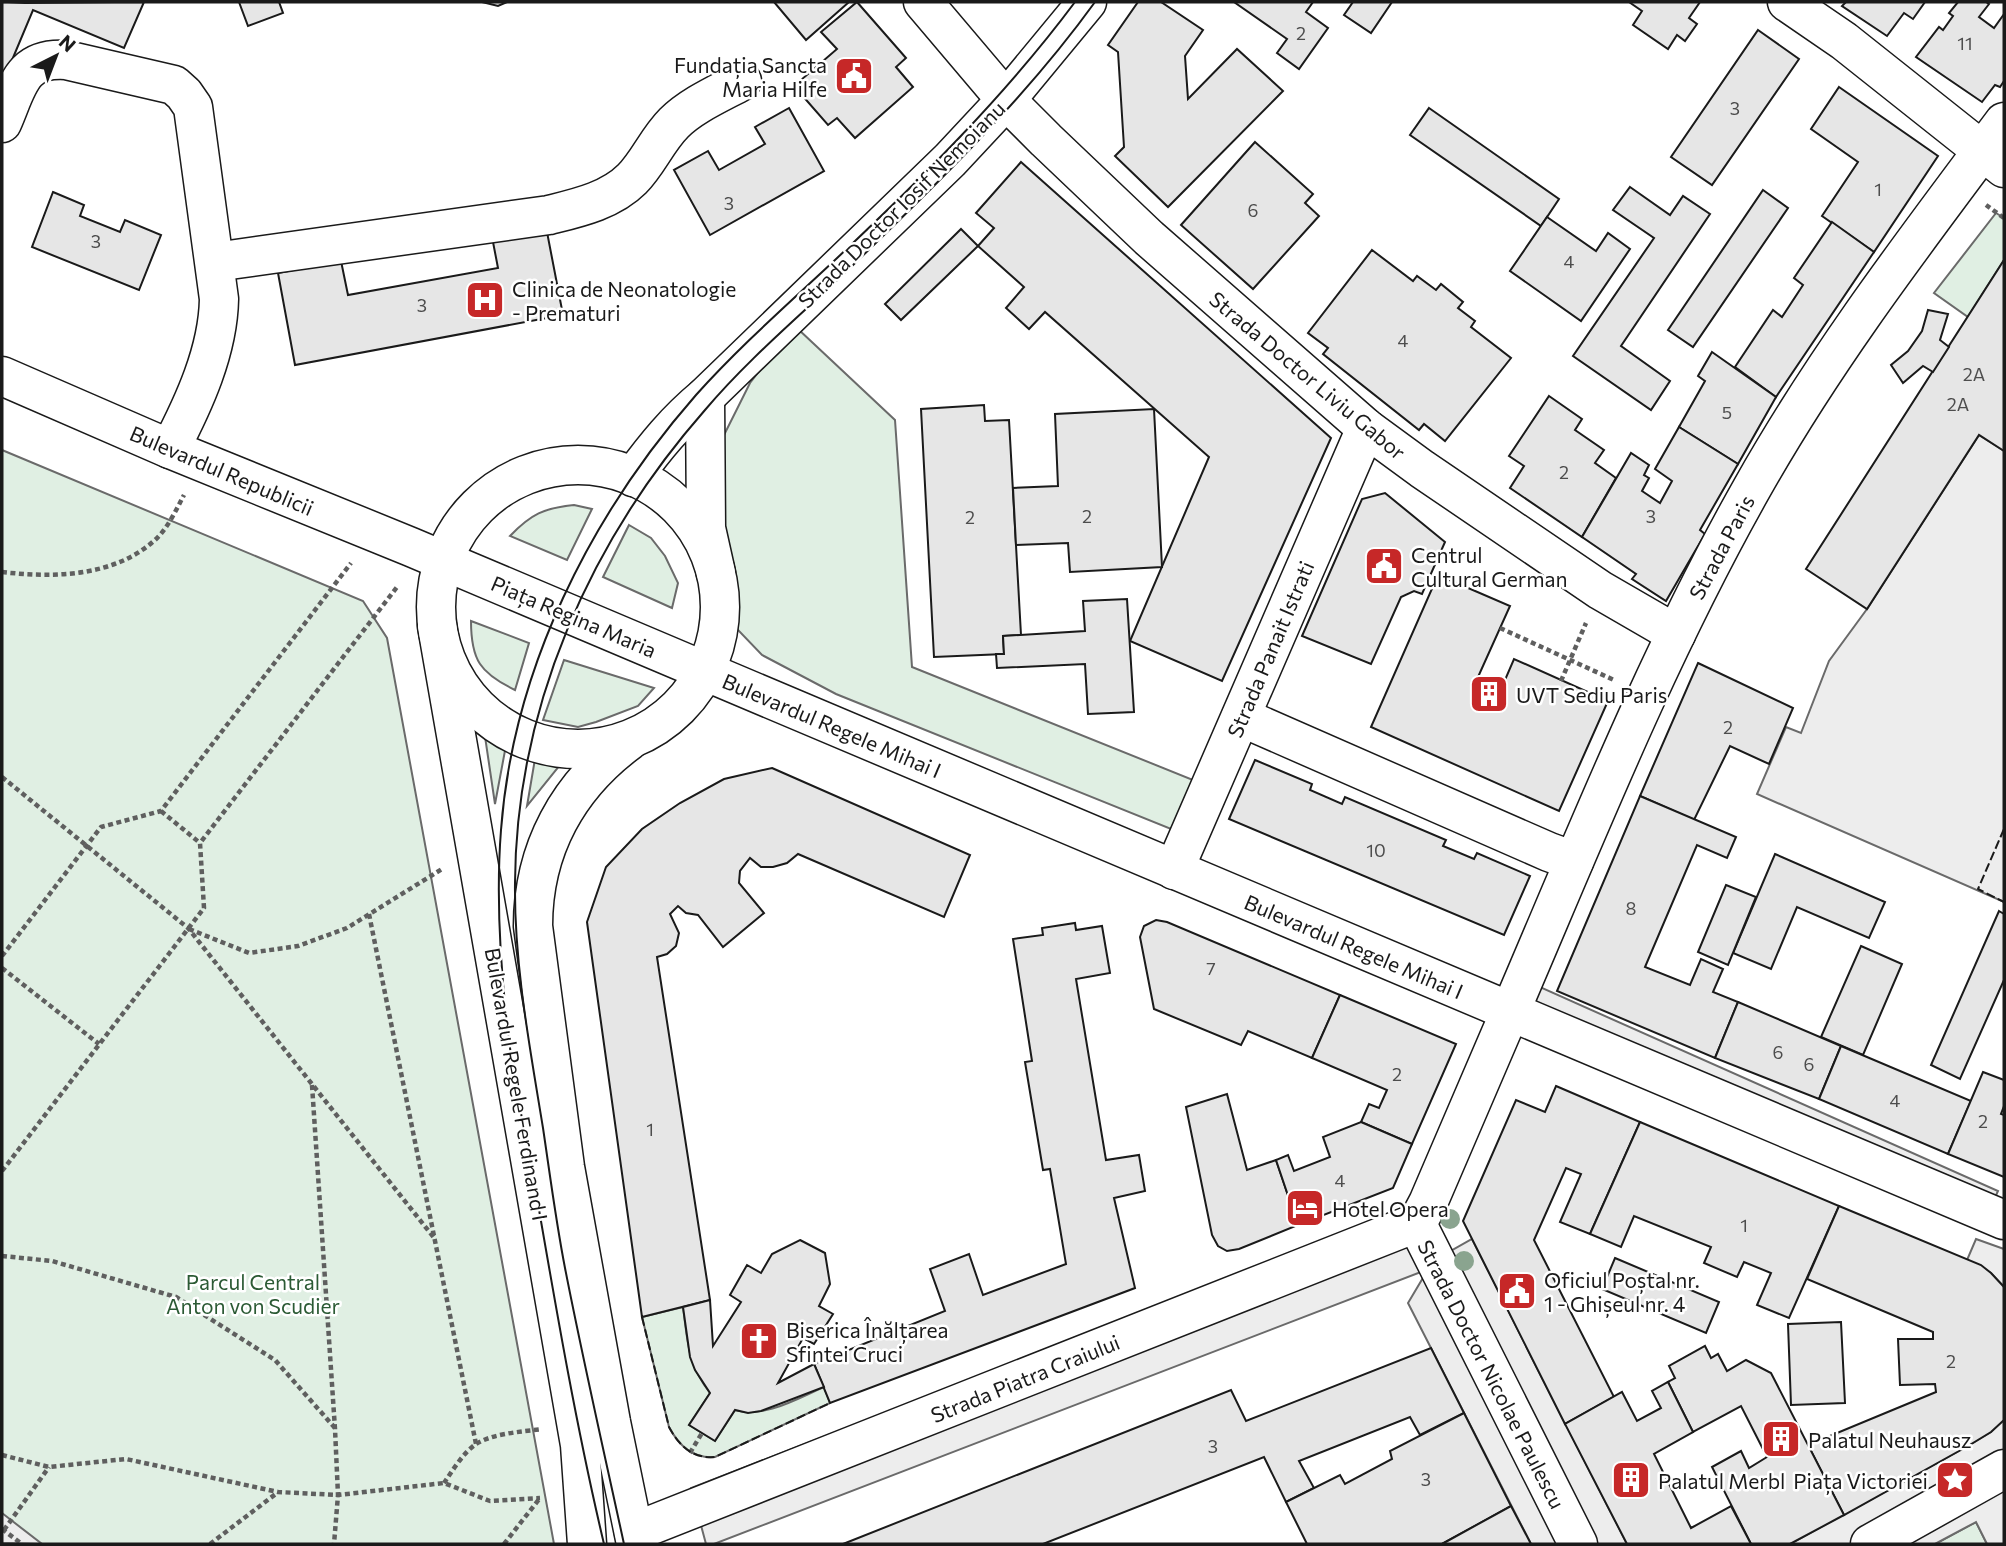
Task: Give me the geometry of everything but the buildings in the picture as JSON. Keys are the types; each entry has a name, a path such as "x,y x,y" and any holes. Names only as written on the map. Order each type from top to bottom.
{"main road":[{"name":"Strada Doctor Liviu Gabor","path":"923,2 1006,100 1157,246 1366,428 1600,590 1676,634"},
{"name":"Strada Doctor Iosif Nemoianu","path":"633,477 660,439 679,419 950,160 1006,100 1087,2"},
{"path":"1787,2 1997,147"},
{"path":"2,123 24,75 35,64 50,59 66,60 174,85 193,107 215,262 219,323 213,348 182,427 170,449"},
{"path":"215,262 549,215 580,207 610,195 632,179 675,122 742,80"},
{"name":"Strada Paris","path":"1510,1012 1617,760 1676,634 1751,489 1847,335 1997,147"},
{"name":"Bulevardul Republicii","path":"2,376 170,449 444,561"},
{"path":"705,397 706,528 716,573 719,623 704,672 678,708 659,724 636,737 615,744 571,749 539,743 502,727 484,714 453,675 443,652 437,626 436,597 444,561 458,531 475,508 494,492 515,479 542,470 590,465 614,469 660,491 695,527 708,550 716,573"},
{"name":"Strada Panait Istrati","path":"1174,870 1366,428"},
{"name":"Piața Regina Maria","path":"444,561 704,672"},
{"name":"Bulevardul Regele Ferdinand I","path":"437,626 580,1445 587,1544"},
{"name":"Bulevardul Regele Mihai I","path":"704,672 2004,1220"},
{"path":"1241,717 1574,861"},
{"name":"Bulevardul Regele Ferdinand I","path":"635,1538 565,1167 534,948 533,906 550,834 570,800 592,772 636,737"},
{"name":"Strada Doctor Nicolae Paulescu","path":"1510,1012 1428,1203 1416,1222 1433,1261 1578,1544"},
{"name":"Strada Piatra Craiului","path":"635,1538 1416,1222"},
{"path":"1870,1544 2004,1469"}],"path":[{"path":"2,572 60,575 117,565 156,540 171,520 186,492"},
{"path":"2,956 101,827 161,811 351,563"},
{"path":"2,1171 204,908 200,843 397,587"},
{"path":"1561,681 1600,590"},
{"path":"1500,628 1619,682"},
{"path":"2,777 188,929 435,1239"},
{"path":"161,811 200,843"},
{"path":"188,929 249,953 298,946 347,928 443,869"},
{"path":"369,914 477,1444"},
{"path":"2,968 99,1044"},
{"path":"312,1084 335,1429 338,1495 334,1544"},
{"path":"2,1256 52,1261 176,1297 275,1360 335,1429"},
{"path":"444,1483 464,1456 477,1444 492,1437 533,1430"},
{"path":"690,1452 702,1433"},
{"path":"2,1455 49,1467 126,1460 278,1492 338,1495 444,1483 490,1502 550,1496"},
{"path":"22,1544 3,1529 42,1481 49,1467"},
{"path":"210,1544 278,1492"},
{"path":"504,1544 540,1498"}],"green space":[{"path":"1996,213 2004,218 2004,260 1968,317 1934,293"},
{"path":"798,329 895,420 912,667 1198,782 1176,831 836,694 762,655 738,630 723,592 715,559 721,441 750,383 774,352"},
{"name":"Parcul Central Anton von Scudier","path":"2,450 363,601 387,638 554,1544 2,1544"},
{"path":"574,505 592,509 567,560 510,536 539,513"},
{"path":"629,525 651,538 665,556 678,583 672,608 603,577"},
{"path":"471,621 529,643 515,690 493,678 480,664 473,646"},
{"path":"564,660 654,688 638,706 596,722 578,727 543,720"},
{"path":"483,723 507,740 495,804"},
{"path":"536,753 564,760 527,806"},
{"path":"683,1307 693,1362 710,1393 689,1425 715,1441 735,1410 747,1412 769,1409 824,1387 830,1403 715,1457 700,1456 688,1450 677,1440 669,1427 642,1317"},
{"path":"1976,1522 1987,1544 1935,1544"}],"shaded area":[{"path":"1979,435 2004,451 2004,902 1757,794 1786,727 1801,733 1829,661 1867,609"},
{"path":"1524,980 1998,1191 1988,1213 1510,1012"},
{"path":"1428,1203 1426,1270 714,1544 706,1544 691,1488"},
{"path":"1472,1239 1627,1544 1531,1544 1408,1303 1433,1261"},
{"path":"1976,1239 2004,1249 2004,1287 1991,1273 1967,1260"},
{"name":"Piața Victoriei","path":"2004,1419 2004,1544 1987,1544 1976,1522 1935,1544 1790,1544 1968,1446 1991,1432"},
{"path":"2,1513 11,1520 42,1544 2,1543"}],"tram line":[{"path":"604,1544 560,1328 513,1068 505,1000 500,927 501,830 508,770 522,711 540,654 563,597 622,491 658,442 729,360 867,230 961,136 1020,71 1075,2"},
{"path":"624,1544 562,1251 528,1037 517,945 515,883 519,818 529,753 545,691 567,630 595,571 627,514 664,461 739,372 882,237 1009,107 1095,2"}],"fence":[{"path":"2004,829 1978,889 2004,902"},
{"path":"642,1317 669,1427 677,1440 693,1453 715,1457 830,1403"}],"place":[{"name":"Fundația Sancta Maria Hilfe","path":"854,76"},
{"name":"Clinica de Neonatologie - Prematuri","path":"485,300"},
{"name":"Centrul Cultural German","path":"1384,566"},
{"name":"UVT Sediu Paris","path":"1489,694"},
{"name":"Hotel Opera","path":"1305,1208"},
{"name":"Oficiul Poștal nr. 1 - Ghișeul nr. 4","path":"1517,1291"},
{"name":"Biserica Înălțarea Sfintei Cruci","path":"759,1341"},
{"name":"Palatul Neuhausz","path":"1781,1439"},
{"name":"Palatul Merbl","path":"1631,1480"},
{"name":"Piața Victoriei","path":"1955,1480"}]}
